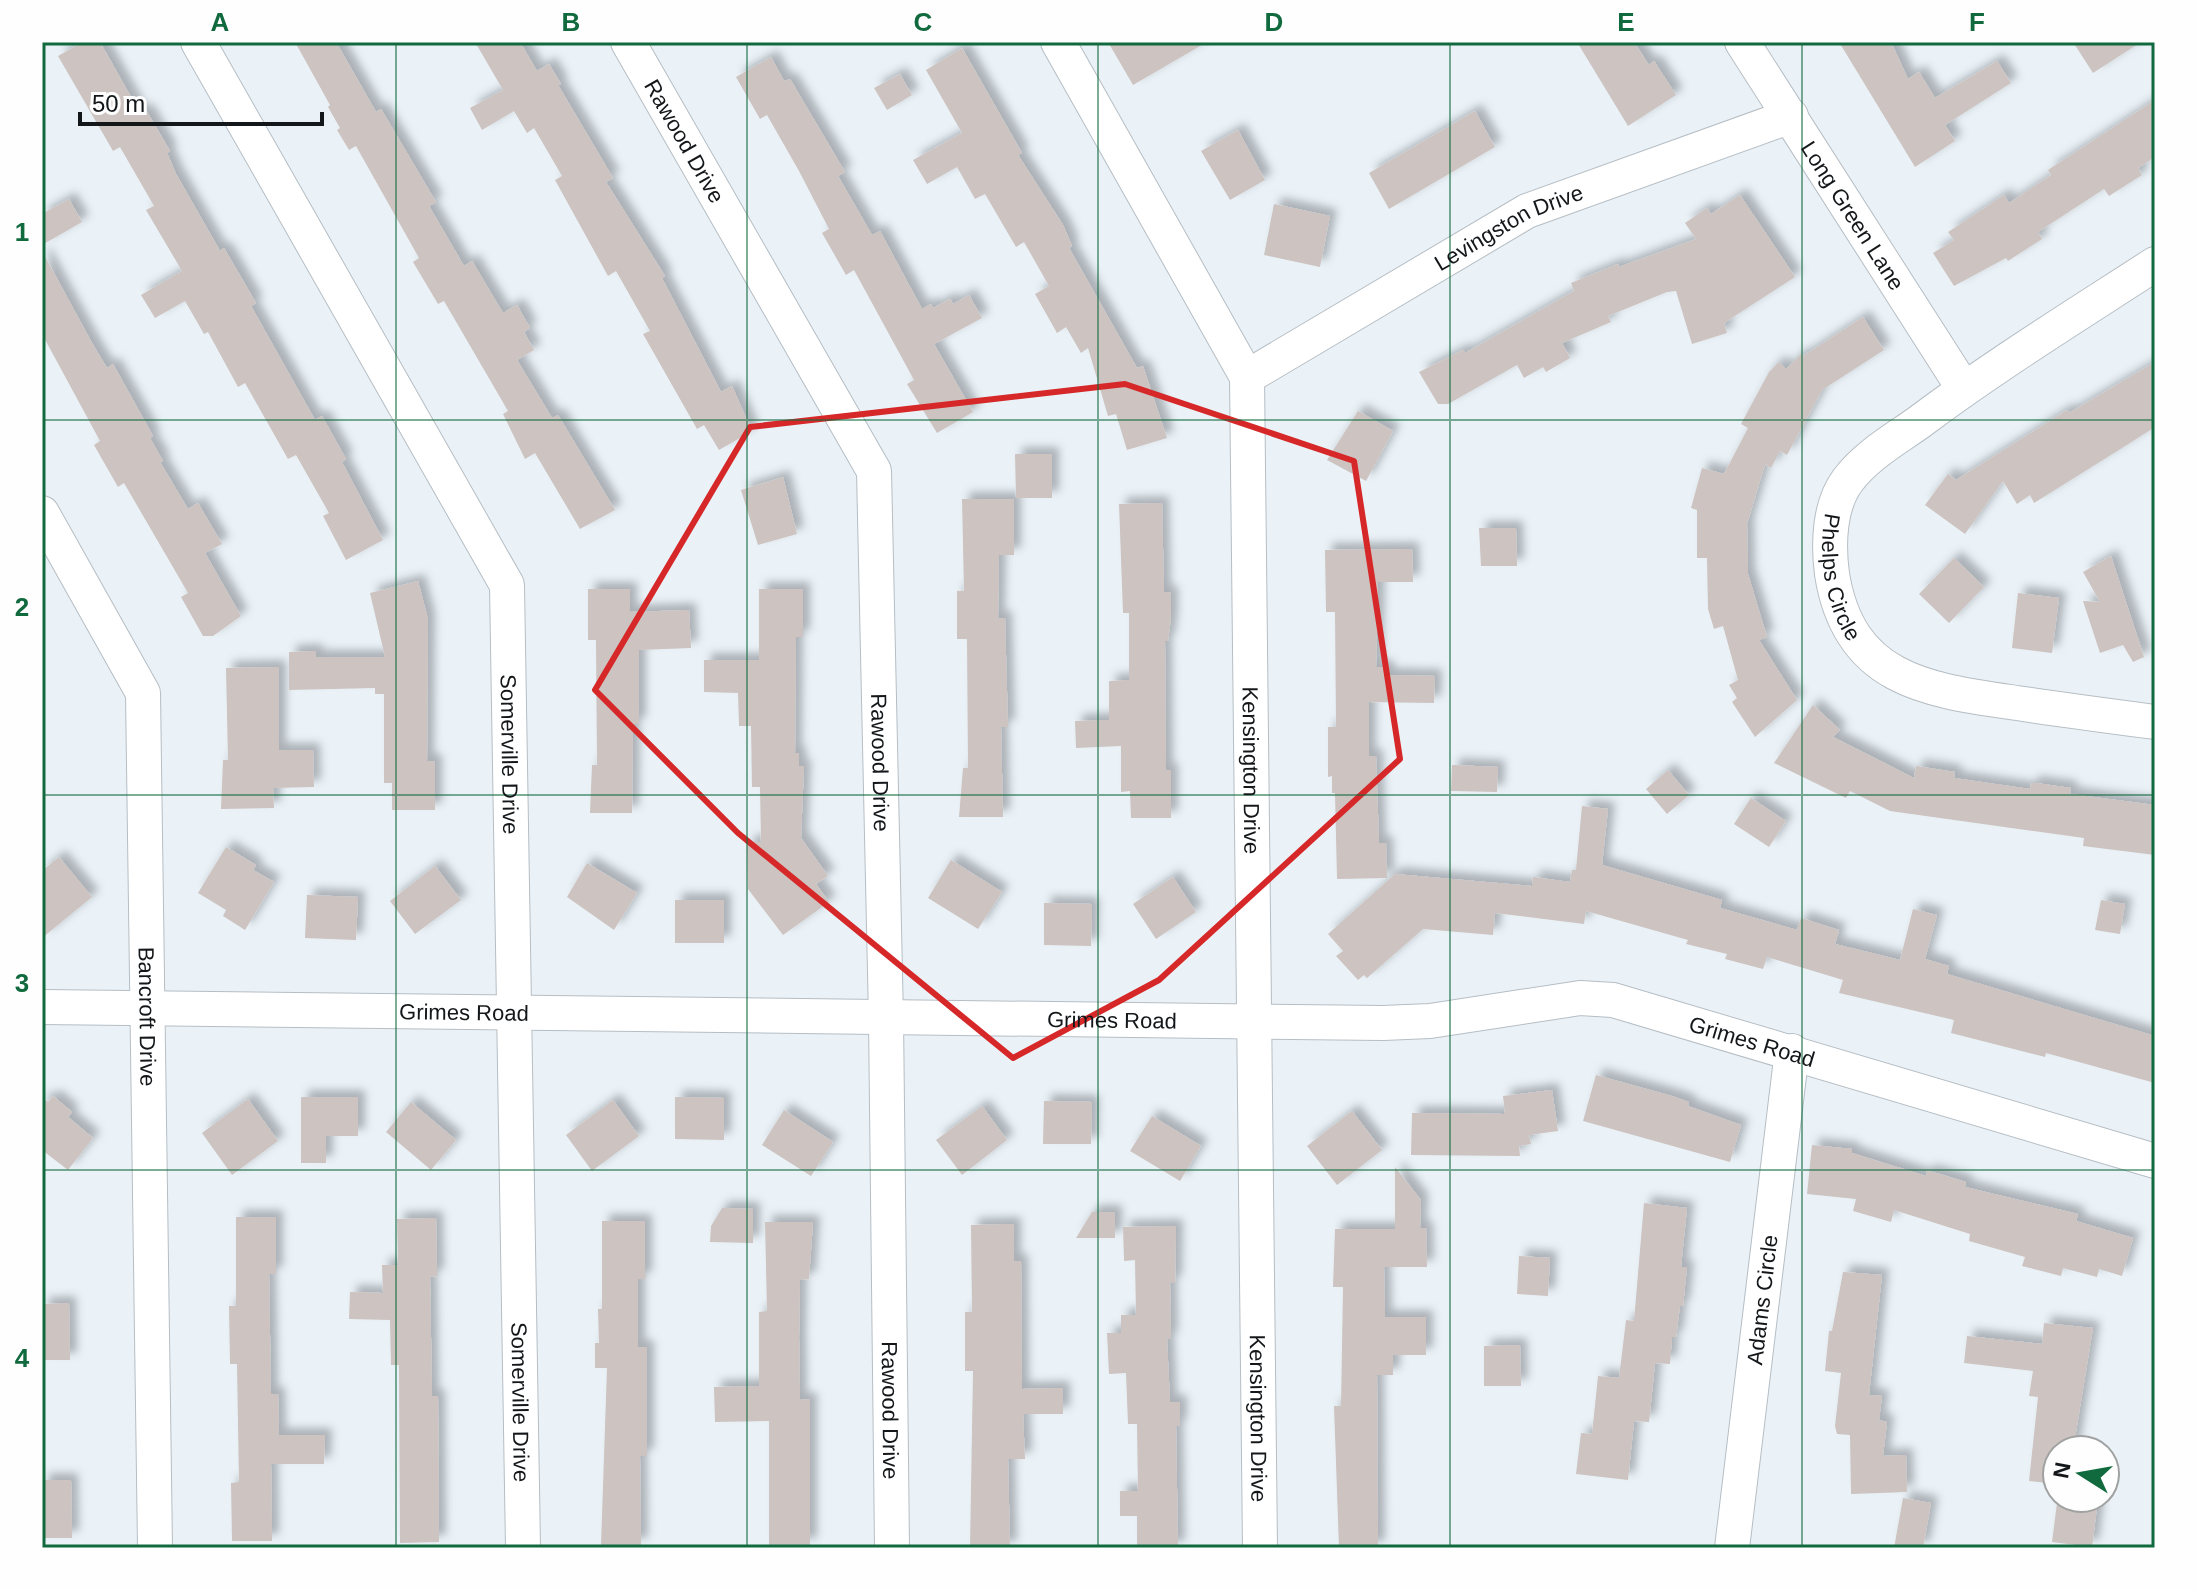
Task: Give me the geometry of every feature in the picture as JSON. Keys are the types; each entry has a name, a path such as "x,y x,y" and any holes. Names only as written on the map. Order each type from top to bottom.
{"street":[{"name":"Somerville Drive","path":"198,42 507,585 517,1014 523,1548"},
{"name":"Rawood Drive","path":"628,42 874,471 886,1018 892,1548"},
{"name":"Kensington Drive","path":"1058,42 1247,377 1260,1548"},
{"name":"Long Green Lane","path":"1742,42 1964,389"},
{"name":"Levingston Drive","path":"1247,377 1527,211 1791,116"},
{"name":"Phelps Circle","path":"2155,264 1964,389 1863,463 1846,482 1835,508 1830,533 1833,576 1843,617 1879,661 1916,685 1962,695 2155,722"},
{"name":"Bancroft Drive","path":"42,513 143,693 155,1548"},
{"name":"Grimes Road","path":"42,1007 1253,1022 1430,1021 1595,998 1792,1051 2155,1161"},
{"name":"Adams Circle","path":"1732,1548 1792,1051"}],"highlighted area":[{"path":"1125,384 1354,461 1400,759 1159,980 1013,1058 738,833 595,690 750,427"}],"building":[{"path":"83,42 100,42 140,113 146,110 170,151 167,153 176,174 220,251 224,248 256,303 251,306 315,420 322,416 346,459 342,462 383,540 346,560 323,516 329,513 296,455 288,459 245,383 238,387 208,332 204,334 185,301 155,318 141,295 182,271 146,210 154,206 120,147 113,151 58,56"},
{"path":"295,42 336,42 376,112 381,109 436,202 429,206 464,266 472,261 503,313 517,305 530,328 524,332 534,350 517,360 552,418 558,415 615,510 580,529 535,453 525,459 503,414 508,411 444,301 438,304 413,262 419,258 356,146 349,150 337,130 340,128 328,107 330,105"},
{"path":"475,42 520,42 537,71 549,64 561,84 558,85 613,178 606,182 665,276 662,278 721,392 732,386 752,431 719,450 704,425 697,429 643,334 650,331 616,271 608,276 555,180 562,176 534,128 527,133 514,111 482,130 470,108 503,90"},
{"path":"1108,42 1207,42 1133,85"},
{"path":"1577,42 1634,42 1649,65 1654,61 1676,95 1628,126"},
{"path":"1839,42 1891,42 1908,79 1919,72 1935,98 1997,61 2011,83 1945,125 1955,141 1915,167"},
{"path":"2073,42 2141,42 2093,73"},
{"path":"962,48 1022,153 1018,155 1063,225 1072,246 1069,248 1137,368 1143,366 1167,438 1127,450 1116,414 1108,416 1088,348 1081,353 1066,327 1057,333 1035,294 1049,286 1024,242 1016,247 985,194 975,199 957,167 927,184 913,160 962,133 926,70"},
{"path":"771,57 784,81 790,79 845,172 838,176 872,235 880,231 922,309 931,304 933,308 950,299 953,304 969,295 982,318 934,344 973,412 937,433 907,384 914,380 854,270 846,275 822,233 829,229 799,171 767,115 760,119 736,77"},
{"path":"900,74 912,95 887,110 874,88"},
{"path":"2155,100 2155,157 2138,168 2142,175 2109,196 2104,189 2038,232 2042,239 2008,261 2006,258 1954,286 1933,253 1954,240 1948,232 2004,195 2009,203 2051,175 2048,170"},
{"path":"1475,111 1495,147 1389,209 1369,173"},
{"path":"1238,130 1265,180 1230,200 1201,151"},
{"path":"1740,195 1795,277 1724,323 1727,333 1692,344 1676,291 1667,292 1608,316 1611,322 1562,343 1570,358 1546,372 1543,367 1524,378 1517,365 1448,404 1438,404 1419,372 1463,350 1465,353 1574,291 1571,283 1696,239 1685,223 1707,208 1711,214"},
{"path":"69,199 82,222 42,245 42,214"},
{"path":"1274,204 1330,216 1320,267 1264,255"},
{"path":"42,251 107,368 113,364 153,436 150,438 163,461 160,462 188,509 198,503 222,544 205,553 241,616 213,636 203,636 181,597 188,593 124,483 118,487 94,445 100,441 42,334"},
{"path":"1863,317 1884,350 1822,390 1787,455 1780,451 1771,468 1765,464 1747,524 1748,574 1767,637 1759,640 1797,700 1755,737 1732,702 1737,698 1729,685 1738,680 1723,626 1714,629 1708,609 1707,558 1697,558 1697,510 1691,508 1702,468 1724,474 1748,428 1741,424 1769,372 1779,362 1786,369 1801,354 1803,356"},
{"path":"2155,362 2155,427 2034,503 2030,495 2017,504 2003,481 1965,534 1925,505 1948,474 1956,480 2067,410 2069,413"},
{"path":"1358,411 1393,431 1366,481 1327,460"},
{"path":"1015,454 1052,454 1052,498 1016,498"},
{"path":"783,477 797,534 758,545 741,490"},
{"path":"962,499 1014,499 1014,555 999,555 998,618 1005,618 1008,727 1001,727 1003,817 959,817 963,768 968,768 967,639 957,639 957,591 964,591"},
{"path":"1162,503 1164,592 1171,593 1171,618 1168,641 1165,641 1166,770 1171,770 1171,818 1131,818 1130,791 1121,792 1121,746 1076,748 1075,721 1109,720 1109,681 1129,680 1129,613 1123,613 1119,504"},
{"path":"1479,528 1516,528 1517,566 1481,566"},
{"path":"1412,549 1413,582 1378,582 1376,667 1387,667 1387,675 1435,676 1434,703 1369,702 1369,756 1376,756 1379,843 1386,843 1387,878 1337,879 1335,793 1332,793 1332,776 1328,777 1328,727 1336,727 1335,612 1326,612 1325,550"},
{"path":"2111,556 2144,657 2133,662 2123,645 2100,653 2083,601 2100,602 2083,572"},
{"path":"1954,558 1984,587 1949,623 1919,594"},
{"path":"418,581 428,619 427,761 435,761 435,810 392,810 392,783 384,783 384,694 375,694 375,688 289,690 289,652 316,651 316,657 385,657 370,593"},
{"path":"588,589 630,589 630,612 689,610 691,648 639,650 639,724 633,724 632,813 590,813 592,765 597,765 596,640 588,640"},
{"path":"759,589 803,589 803,637 796,637 795,753 799,753 799,766 804,766 801,838 828,876 816,884 829,902 783,935 748,889 747,842 761,842 760,787 752,787 751,726 739,726 738,693 704,692 704,660 759,660"},
{"path":"2018,593 2059,598 2052,653 2012,648"},
{"path":"279,667 279,750 313,750 314,787 273,788 274,808 221,809 223,760 228,760 226,668"},
{"path":"1813,705 1840,730 1833,737 1914,778 1916,766 1955,772 1954,778 2030,789 2031,783 2036,783 2071,788 2070,794 2155,805 2155,855 2083,846 2084,838 1890,811 1850,791 1846,798 1774,763"},
{"path":"1452,765 1498,767 1497,792 1451,791"},
{"path":"1668,770 1689,795 1667,814 1646,789"},
{"path":"1751,798 1786,821 1769,847 1734,824"},
{"path":"1582,806 1608,809 1602,865 1722,900 1720,908 1797,930 1801,918 1839,930 1835,944 1900,960 1913,909 1937,915 1925,959 1949,966 1947,974 2155,1036 2155,1083 2046,1053 2045,1057 1951,1033 1954,1020 1839,993 1843,980 1767,957 1763,969 1725,959 1727,954 1686,944 1688,940 1586,911 1584,924 1495,913 1493,935 1423,929 1367,978 1364,975 1358,980 1336,956 1343,951 1328,934 1395,874 1532,886 1533,877 1570,882 1572,870 1576,870"},
{"path":"226,847 256,865 253,870 274,882 245,930 223,916 226,910 198,893"},
{"path":"59,857 92,897 42,938 42,871"},
{"path":"951,860 1002,892 978,929 928,898"},
{"path":"587,863 637,893 614,930 567,897"},
{"path":"435,866 461,900 415,934 390,901"},
{"path":"1173,877 1196,912 1156,939 1133,904"},
{"path":"307,895 358,897 356,940 305,938"},
{"path":"675,900 724,900 724,943 675,943"},
{"path":"2101,900 2125,904 2120,934 2095,930"},
{"path":"1044,903 1092,904 1091,946 1044,945"},
{"path":"1596,1075 1672,1096 1689,1102 1688,1106 1741,1125 1730,1162 1583,1121"},
{"path":"1552,1090 1558,1131 1529,1135 1531,1144 1519,1146 1520,1156 1411,1155 1412,1113 1505,1114 1503,1096"},
{"path":"53,1096 72,1112 68,1117 93,1138 68,1170 42,1150 42,1097 48,1102"},
{"path":"301,1097 358,1097 358,1136 326,1136 326,1163 301,1163"},
{"path":"675,1097 724,1098 724,1140 675,1139"},
{"path":"248,1099 278,1141 232,1175 202,1133"},
{"path":"613,1100 639,1136 592,1171 566,1135"},
{"path":"1044,1101 1092,1102 1091,1144 1043,1144"},
{"path":"411,1102 456,1140 431,1170 386,1132"},
{"path":"982,1106 1007,1140 962,1175 936,1140"},
{"path":"784,1110 833,1142 811,1176 762,1145"},
{"path":"1352,1111 1382,1150 1337,1185 1307,1146"},
{"path":"1152,1116 1201,1146 1180,1181 1130,1151"},
{"path":"1812,1145 1852,1149 1852,1153 1926,1176 1927,1171 1940,1174 1966,1182 1965,1187 2078,1214 2076,1221 2133,1238 2122,1276 2099,1269 2097,1277 2063,1268 2061,1276 2022,1266 2025,1257 1969,1241 1970,1234 1894,1210 1891,1222 1853,1211 1856,1199 1807,1194"},
{"path":"1395,1167 1421,1200 1420,1228 1426,1228 1427,1267 1384,1267 1385,1317 1426,1317 1426,1355 1393,1355 1393,1375 1377,1375 1378,1548 1339,1548 1334,1406 1341,1406 1343,1287 1333,1287 1335,1229 1395,1229"},
{"path":"1644,1203 1687,1208 1681,1267 1687,1267 1683,1306 1680,1306 1676,1337 1672,1337 1670,1364 1655,1363 1649,1422 1634,1421 1628,1480 1576,1474 1581,1433 1592,1434 1598,1376 1619,1378 1626,1320 1634,1321"},
{"path":"722,1208 753,1209 753,1243 710,1242 711,1226"},
{"path":"1092,1212 1115,1212 1115,1238 1076,1238"},
{"path":"236,1217 276,1217 276,1274 269,1274 271,1394 278,1394 279,1435 325,1435 324,1464 271,1464 272,1541 232,1541 231,1483 239,1482 237,1364 230,1364 229,1306 236,1306"},
{"path":"436,1218 437,1276 430,1277 432,1396 438,1396 439,1542 400,1543 399,1365 391,1365 390,1320 349,1319 350,1292 383,1293 382,1265 398,1265 397,1219"},
{"path":"602,1221 645,1221 645,1279 638,1279 638,1347 647,1347 647,1456 640,1456 641,1545 601,1545 607,1368 595,1368 595,1343 599,1343 598,1309 602,1309"},
{"path":"765,1222 813,1222 809,1279 800,1280 799,1338 800,1400 810,1399 810,1545 769,1545 769,1421 715,1422 714,1387 759,1386 759,1312 767,1311"},
{"path":"1014,1224 1014,1261 1021,1261 1022,1389 1063,1388 1063,1414 1023,1414 1025,1459 1008,1459 1010,1548 970,1548 973,1371 965,1371 965,1312 972,1312 971,1225"},
{"path":"1176,1226 1175,1283 1170,1283 1171,1339 1167,1339 1170,1402 1180,1402 1180,1426 1176,1426 1178,1548 1137,1548 1137,1516 1120,1516 1120,1491 1138,1491 1137,1424 1128,1424 1126,1373 1109,1374 1107,1333 1121,1333 1121,1315 1136,1315 1135,1260 1124,1261 1123,1227"},
{"path":"1519,1256 1550,1258 1548,1296 1517,1294"},
{"path":"1843,1272 1882,1275 1869,1395 1882,1396 1879,1420 1887,1422 1883,1456 1906,1455 1907,1492 1851,1494 1850,1435 1837,1434 1835,1426 1841,1373 1825,1371 1829,1331 1832,1331"},
{"path":"69,1303 70,1360 42,1360 42,1304"},
{"path":"2044,1323 2093,1328 2076,1434 2041,1434 2041,1482 2029,1481 2038,1397 2029,1396 2033,1371 1964,1363 1967,1336 2042,1344"},
{"path":"1520,1345 1521,1386 1484,1386 1484,1346"},
{"path":"42,1480 71,1480 72,1538 42,1538"},
{"path":"1903,1498 1931,1503 1923,1548 1894,1548"},
{"path":"2056,1514 2096,1514 2092,1547 2052,1542"}]}
